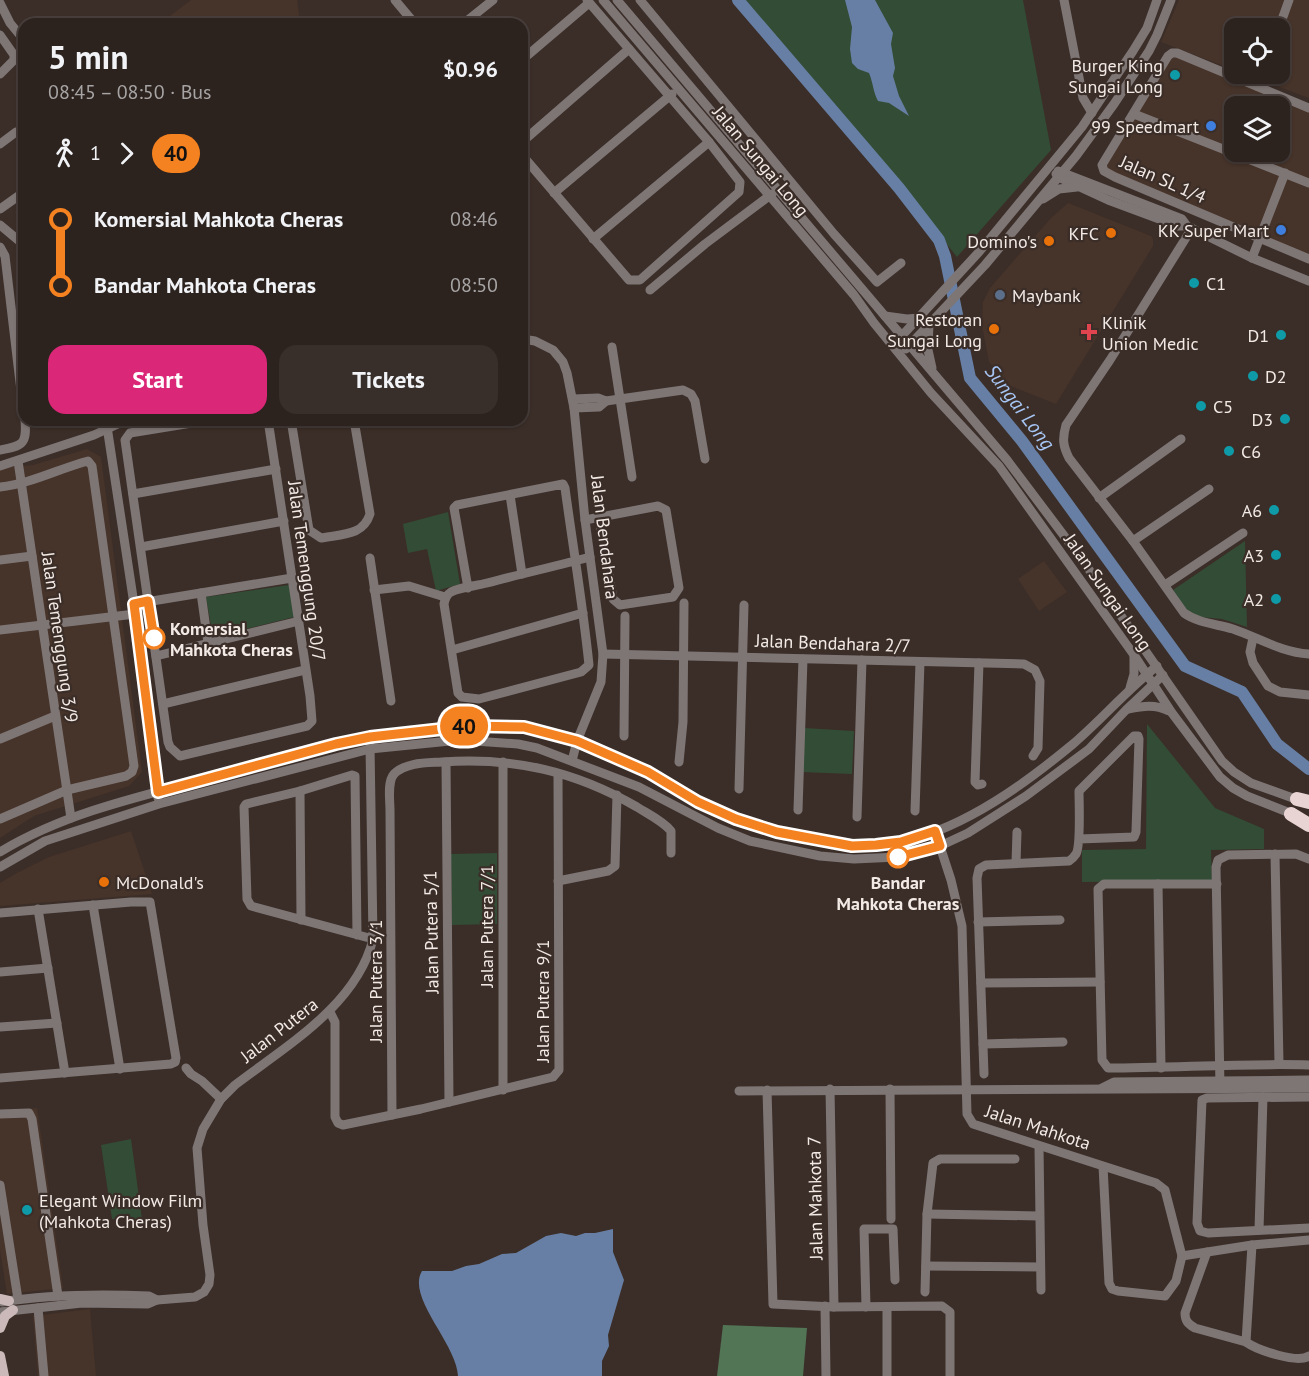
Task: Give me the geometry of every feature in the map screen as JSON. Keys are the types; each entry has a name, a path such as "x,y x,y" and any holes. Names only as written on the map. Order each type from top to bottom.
{"highway":[{"path":"1291,814 1309,825"}],"main road":[{"path":"0,1328 8,1302"},
{"path":"0,1356 4,1376"}],"street":[{"path":"471,18 493,0"},
{"name":"Jalan Sungai Long","path":"603,0 854,295 931,393 1003,463 1146,675 1220,777 1233,788 1309,820"},
{"name":"Jalan Sungai Long","path":"616,0 935,375 1083,561 1222,760 1234,772 1251,783 1305,802"},
{"path":"640,0 877,282 901,263"},
{"path":"1064,0 1085,104 1092,113"},
{"path":"899,355 985,265 1036,204 1147,28 1157,0"},
{"path":"892,346 1055,171 1076,156 1130,80 1157,35 1171,0"},
{"path":"1282,18 1289,0"},
{"path":"528,55 588,1 709,142 740,182 739,192 640,280 629,280 528,162"},
{"path":"400,2 411,18"},
{"path":"0,3 18,32"},
{"path":"0,74 14,60 14,55 2,38"},
{"path":"528,137 628,49"},
{"name":"Jalan SL 1/4","path":"1257,86 1177,53 1172,53 1102,163 1104,171 1183,207 1309,259"},
{"path":"1130,80 1148,89"},
{"path":"1257,86 1309,108"},
{"path":"554,193 678,88"},
{"path":"1134,114 1309,183"},
{"path":"0,144 16,132"},
{"path":"593,239 709,142"},
{"path":"1076,156 1082,184"},
{"path":"1055,171 1082,184 1182,219 1189,227 1252,258 1309,281"},
{"path":"1252,258 1285,173"},
{"path":"650,290 705,244 791,180"},
{"path":"1036,204 1059,189 1082,184"},
{"path":"2,205 18,196"},
{"path":"0,225 18,240"},
{"path":"1189,227 1064,431 1063,446 1069,458 1133,541 1184,613 1192,619 1219,624 1253,638 1298,653 1309,654"},
{"path":"0,247 5,256 18,367"},
{"path":"885,316 919,318"},
{"path":"929,323 928,351 935,375"},
{"name":"Jalan Bendahara","path":"528,341 553,350 567,373 573,404 585,520 603,652 602,682 577,741 572,761"},
{"path":"612,347 632,477"},
{"path":"573,404 599,407 606,401 682,390 691,394 695,401 705,459"},
{"path":"0,450 20,444 27,436 25,426"},
{"path":"0,466 18,461 102,426"},
{"path":"107,426 159,804"},
{"path":"173,426 130,433 125,440 163,704 305,670"},
{"name":"Jalan Temenggung 20/7","path":"163,704 170,747 180,756 307,726 312,721 313,715 269,426"},
{"path":"292,426 309,530 321,538 362,529 370,514 355,426"},
{"path":"1099,498 1181,439"},
{"name":"Jalan Temenggung 3/9","path":"18,461 71,818"},
{"path":"0,487 22,485 88,461 92,466 134,766 132,772 126,776 67,790 0,819"},
{"path":"133,494 276,469"},
{"path":"468,588 453,512 457,505 563,484 565,488 575,561 583,614 589,665 582,672 479,699 462,697 458,693 444,604 445,597 451,592 468,588 522,574 575,561 590,557"},
{"path":"1133,541 1209,489"},
{"path":"510,495 522,574"},
{"path":"585,520 599,517 658,506 666,510 679,588 673,597 620,604 613,599 599,517"},
{"path":"141,547 284,521"},
{"path":"1165,585 1243,533"},
{"path":"0,560 32,556"},
{"path":"370,558 391,700"},
{"path":"0,630 112,616 134,609 148,601 292,578"},
{"path":"374,590 410,586 445,597"},
{"path":"201,593 208,643"},
{"path":"680,762 684,722 684,603"},
{"path":"739,789 744,605"},
{"path":"452,650 583,614"},
{"path":"624,736 625,616"},
{"path":"156,656 298,621"},
{"path":"1253,638 1250,652 1253,663 1268,686 1280,692 1309,695"},
{"name":"Jalan Bendahara 2/7","path":"603,652 1024,664 1035,670 1040,681 1038,747 1033,756"},
{"path":"1130,688 1134,674 1134,655"},
{"path":"798,810 803,659"},
{"path":"857,817 862,660"},
{"path":"915,811 920,662"},
{"path":"979,663 975,782 978,785 982,784"},
{"path":"0,852 36,831 71,818 336,744 370,737 469,726 507,726 542,730 577,741 648,772 698,802 736,819 777,832 852,846 901,842 935,831 1008,794 1073,744 1156,666"},
{"path":"0,867 45,841 159,804 370,749 460,740 518,744 537,748 639,787 750,842 820,856 884,859 912,855 940,846 982,826 1035,790 1089,749 1163,675"},
{"path":"1126,710 1159,706 1172,712"},
{"path":"0,739 55,716"},
{"path":"984,1074 978,922 977,878 979,869 986,865 1069,861 1078,851 1079,790 1134,736 1139,739 1134,837 1079,839"},
{"name":"Jalan Putera","path":"8,1302 38,1308 82,1303 148,1304 157,1300 195,1298 204,1292 209,1284 210,1275 202,1225 197,1148 203,1129 221,1099 235,1085 330,1012 361,972 373,939 370,737"},
{"name":"Jalan Putera 3/1","path":"392,1115 390,847 392,777 403,768 417,764 485,760 531,766 588,783 617,795 668,828 672,835 671,853"},
{"name":"Jalan Putera 5/1","path":"446,762 449,1102"},
{"name":"Jalan Putera 7/1","path":"502,762 504,1090"},
{"name":"Jalan Putera 9/1","path":"330,1012 335,1022 335,1117 338,1123 343,1125 553,1077 559,1070 558,774"},
{"path":"357,935 356,778 352,775 246,804 244,807 248,902 255,908 302,920 357,935 373,939"},
{"path":"300,791 302,920"},
{"path":"558,881 608,871 615,866 617,795"},
{"name":"Jalan Mahkota","path":"935,831 951,880 962,926 967,1114 973,1124 1156,1183 1165,1190 1182,1256"},
{"path":"1016,863 1017,832"},
{"path":"373,848 390,847"},
{"path":"1275,854 1279,1064"},
{"path":"1220,1084 1216,884 1218,860 1221,856 1227,855 1275,854 1296,854 1309,859"},
{"path":"1216,884 1104,884 1098,889 1102,1060 1104,1065 1108,1068 1309,1065"},
{"path":"1158,884 1161,1068"},
{"path":"0,913 150,902 175,1062"},
{"path":"93,905 120,1069"},
{"path":"38,909 65,1073"},
{"path":"978,922 1060,920"},
{"path":"0,972 48,968"},
{"path":"965,984 1100,982"},
{"path":"0,1028 57,1023"},
{"path":"983,1044 1063,1042"},
{"path":"0,1078 120,1069 175,1062 186,1068 190,1074 202,1081 221,1099"},
{"path":"739,1091 967,1088 1102,1088 1114,1090 1309,1080"},
{"path":"1220,1084 1309,1088"},
{"name":"Jalan Mahkota 7","path":"826,1376 830,1306 830,1089"},
{"path":"890,1089 891,1219"},
{"path":"767,1090 773,1304 866,1307 942,1306 947,1308 950,1312 950,1376"},
{"path":"1259,1230 1263,1097"},
{"path":"1309,1097 1207,1098 1202,1100 1197,1222 1200,1231 1208,1233 1309,1228"},
{"path":"0,1114 23,1112 29,1113 32,1119 58,1296"},
{"path":"1039,1147 1041,1290"},
{"path":"925,1292 927,1214 933,1163 940,1159 1015,1159"},
{"path":"1103,1166 1109,1283 1112,1289 1165,1296 1176,1281 1182,1256 1251,1245 1309,1240"},
{"path":"0,1185 8,1302"},
{"path":"927,1214 1039,1215"},
{"path":"866,1307 864,1229 893,1229 895,1280"},
{"path":"1246,1342 1251,1245"},
{"path":"1207,1252 1185,1313 1185,1320 1188,1324 1293,1359 1304,1359 1309,1356"},
{"path":"926,1266 1040,1267"},
{"name":"Jalan Putera","path":"0,1312 8,1302 40,1296 81,1294 149,1296 157,1300"},
{"path":"887,1307 887,1376"},
{"path":"38,1308 44,1376"}],"shaded area":[{"path":"191,0 297,0 299,18 167,18"},
{"path":"1179,0 1309,0 1309,98 1272,84 1290,84 1290,18 1224,18 1224,66 1161,42"},
{"path":"1175,56 1224,76 1224,84 1243,84 1272,96 1224,96 1224,162 1290,162 1290,103 1309,111 1309,255 1105,169 1171,57"},
{"path":"1068,203 1151,236 1153,246 1056,404 1008,385 989,362 982,326 983,302 990,288 1051,218"},
{"path":"87,449 101,457 142,772 129,786 34,816 0,838 0,468 33,465"},
{"path":"1044,561 1067,592 1039,611 1018,579"},
{"path":"131,831 152,894 0,906 0,883 15,874 49,857"},
{"path":"37,1108 63,1288 7,1294 0,1250 0,1111"},
{"path":"90,1309 96,1376 38,1376 33,1316"}],"green space":[{"path":"743,0 1023,0 1051,150 957,257 891,174"},
{"path":"448,512 460,584 436,591 427,549 408,553 403,524"},
{"path":"1245,541 1247,627 1187,612 1173,590"},
{"path":"289,585 294,617 213,637 206,597"},
{"path":"1147,724 1215,808 1264,829 1264,849 1211,850 1212,881 1082,882 1082,850 1146,849"},
{"path":"804,728 854,731 852,774 802,772"},
{"path":"497,853 497,924 452,925 451,854"},
{"path":"131,1139 142,1219 112,1219 101,1145"},
{"path":"723,1325 807,1328 803,1376 717,1376"}],"water":[{"path":"845,0 875,0 893,33 891,44 895,68 893,76 899,96 909,116 889,103 878,101 869,73 858,69 852,63 850,49 852,27"},
{"path":"613,1229 613,1252 624,1280 608,1335 609,1346 602,1361 602,1376 458,1376 456,1363 421,1294 419,1282 422,1271 452,1271 479,1264 502,1254 516,1253 546,1236 561,1233 576,1236"}],"waterway":[{"name":"Sungai Long","path":"738,0 899,188 939,240 945,256 970,378 1022,441 1185,666 1242,692 1277,744 1309,769"}],"bus line":[{"name":"40","path":"154,638 148,601 134,604 158,792 370,737 469,726 524,727 577,741 648,772 698,802 736,819 777,832 852,846 901,842 935,831 940,846 898,857"}],"place":[{"name":"Burger King Sungai Long","path":"1175,75"},
{"name":"99 Speedmart","path":"1211,126"},
{"name":"KK Super Mart","path":"1281,230"},
{"name":"KFC","path":"1111,233"},
{"name":"Domino's","path":"1049,241"},
{"name":"C1","path":"1194,283"},
{"name":"Maybank","path":"1000,295"},
{"name":"Restoran Sungai Long","path":"994,329"},
{"name":"Klinik Union Medic","path":"1089,332"},
{"name":"D1","path":"1281,335"},
{"name":"D2","path":"1253,376"},
{"name":"C5","path":"1201,406"},
{"name":"D3","path":"1285,419"},
{"name":"C6","path":"1229,451"},
{"name":"A6","path":"1274,510"},
{"name":"A3","path":"1276,555"},
{"name":"A2","path":"1276,599"},
{"name":"Komersial Mahkota Cheras","path":"154,638"},
{"name":"Bandar Mahkota Cheras","path":"898,857"},
{"name":"McDonald's","path":"104,882"},
{"name":"Elegant Window Film (Mahkota Cheras)","path":"27,1210"}]}
